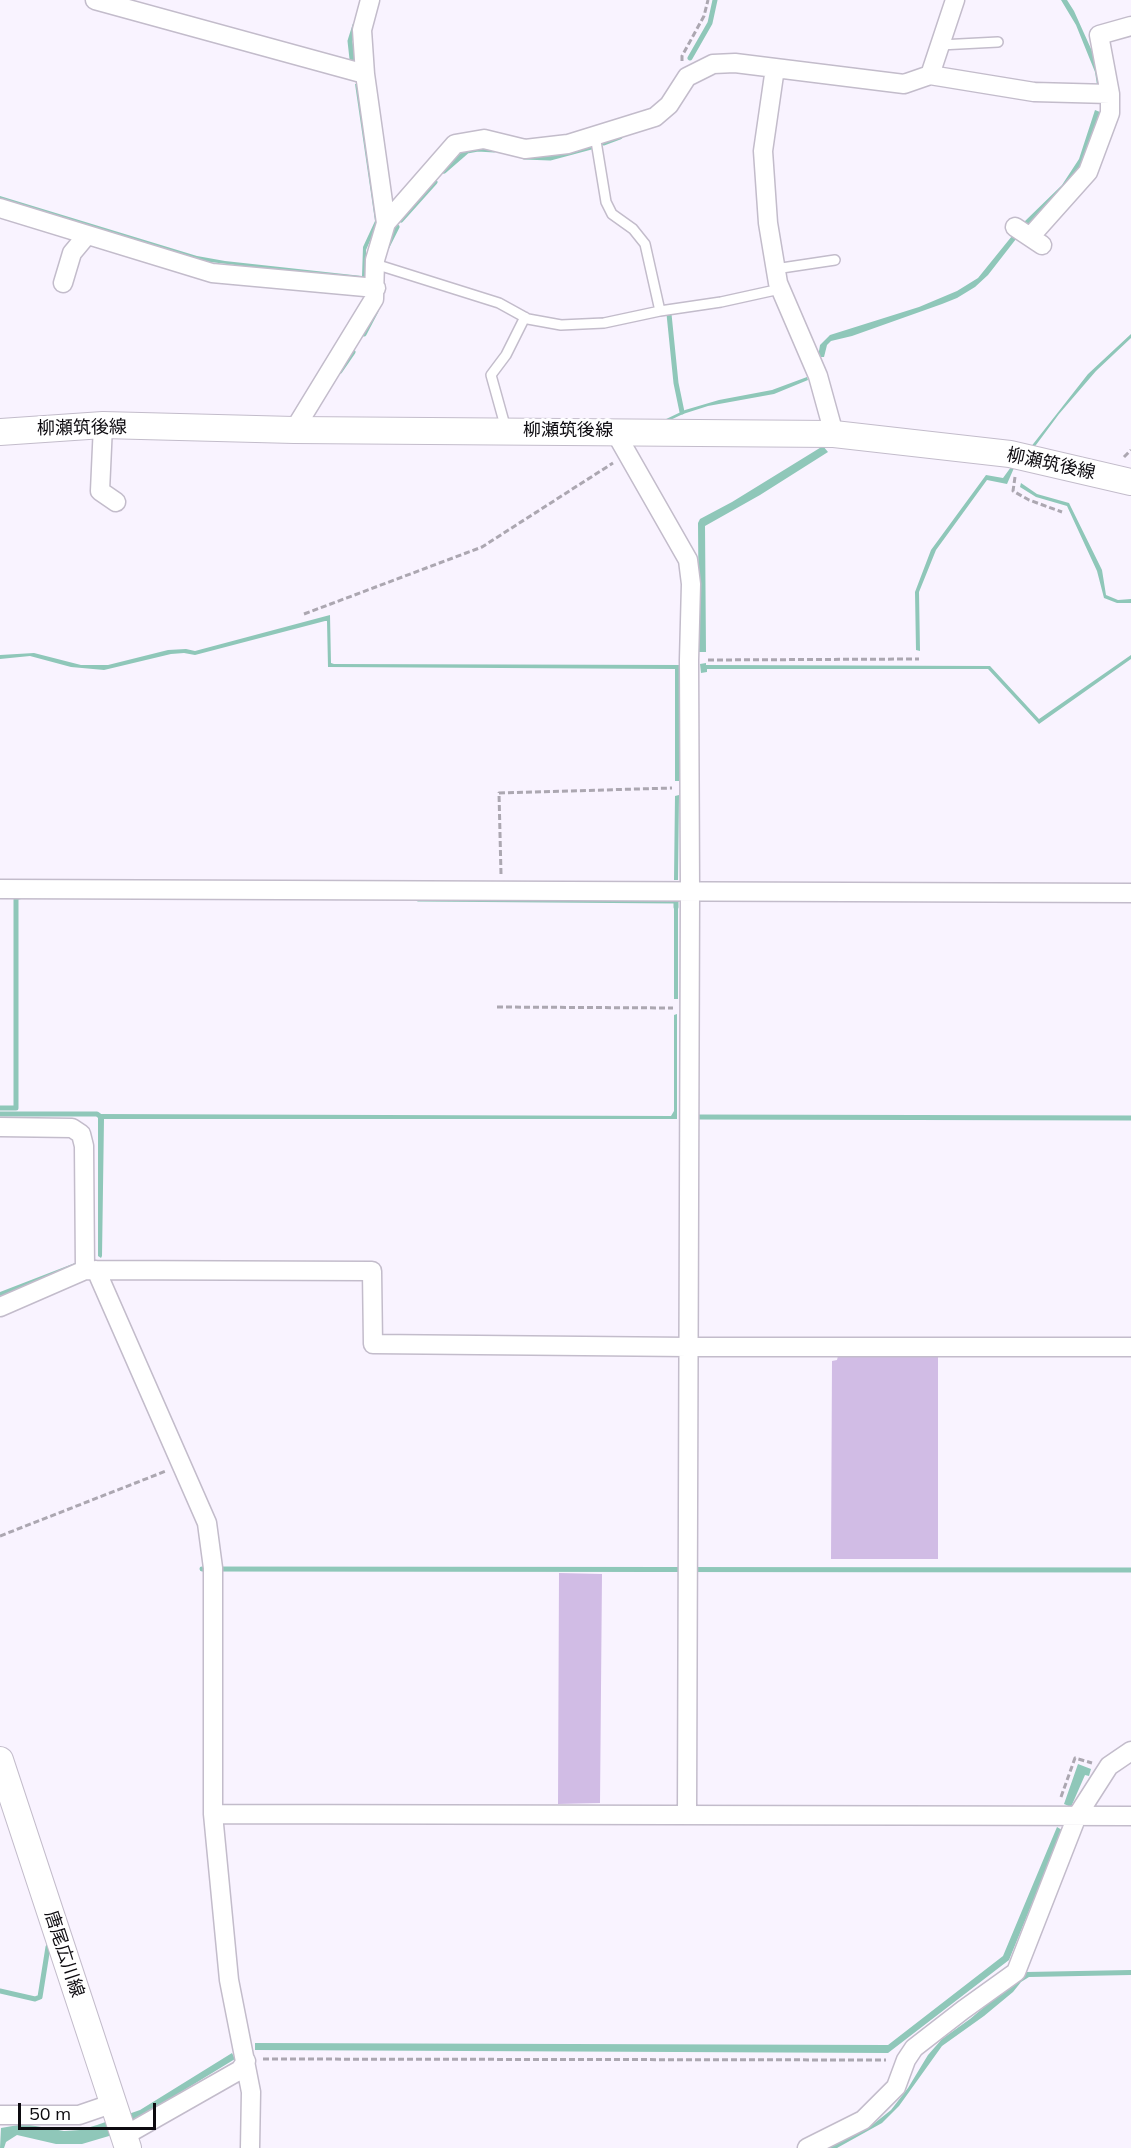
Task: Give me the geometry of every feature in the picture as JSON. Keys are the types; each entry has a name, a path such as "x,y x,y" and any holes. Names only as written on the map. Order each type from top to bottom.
{"main road":[{"name":"柳瀬筑後線","path":"0,432 103,425 294,430 507,431 621,443 834,434 1010,454 1131,482"},
{"name":"唐尾広川線","path":"0,1760 4,1787 121,2127"}],"street":[{"path":"95,0 365,74"},
{"path":"294,430 374,299 376,288 375,264 386,223 365,74 362,30 370,0"},
{"path":"930,75 955,0"},
{"path":"1029,236 1088,172 1110,113 1110,94 1099,35 1131,26"},
{"path":"386,223 455,144 484,139 525,149 568,144 654,117 669,105 687,77 713,64 735,63 904,84 930,75 1034,92 1110,94"},
{"path":"775,68 763,151 768,223 775,269 780,289 818,376 834,434"},
{"path":"0,208 212,273 376,288"},
{"path":"63,283 72,253 87,235"},
{"path":"103,425 100,491 116,502"},
{"path":"621,443 688,560 691,584 688,660 690,892 687,1815"},
{"path":"0,890 1131,893"},
{"path":"0,1127 72,1128 81,1134 84,1146 91,1270 207,1523 213,1568 213,1814 230,1980 251,2092 250,2148"},
{"path":"0,1307 91,1270 372,1270 373,1344 1131,1347"},
{"path":"807,2148 863,2121 896,2087 906,2060 914,2048 1016,1972 1077,1816 1108,1768 1131,1751"},
{"path":"213,1814 1131,1816"},
{"path":"0,2115 79,2115 121,2127 240,2070 246,2061"}],"lane":[{"path":"940,45 998,42"},
{"path":"595,135 606,202 612,214 633,229 645,244 660,311"},
{"path":"775,269 835,260"},
{"path":"375,264 499,303 525,317 561,325 604,323 780,289"},
{"path":"507,431 491,375 506,355 525,317"}],"path":[{"path":"687,77 681,66 682,56 704,16 708,0"},
{"path":"304,614 482,547 621,443"},
{"path":"1022,457 1012,484 1013,491 1029,500 1062,512"},
{"path":"688,660 919,659"},
{"path":"501,892 499,793 689,788"},
{"path":"497,1007 689,1008"},
{"path":"0,1536 181,1465"},
{"path":"1054,1816 1075,1758 1108,1768"},
{"path":"246,2061 278,2058 906,2060"}],"shaded area":[{"path":"1061,0 1067,0 1074,11 1092,51 1101,85 1097,85 1095,72 1076,25"},
{"path":"355,84 358,84 377,225 366,250 366,275 365,278 359,280 202,261 0,200 0,196 197,256 362,276 363,247 375,221"},
{"path":"1095,110 1100,112 1079,169 1028,226 1023,223 1062,185 1079,159"},
{"path":"1012,236 1016,239 988,275 975,287 942,304 852,336 831,341 827,345 824,357 818,357 820,345 830,335 919,307 957,291 978,278"},
{"path":"1131,334 1131,338 1096,371 1059,414 1033,449 1030,448 1088,374"},
{"path":"807,377 808,380 774,394 708,406 664,423 662,421 685,410 719,400 772,390"},
{"path":"823,446 828,452 705,526 706,652 699,652 698,523 700,519"},
{"path":"1011,467 1014,468 1007,484 987,480 936,550 919,592 920,651 916,650 915,592 931,550 986,475 1003,478"},
{"path":"1021,483 1037,494 1069,503 1102,570 1106,595 1118,600 1131,599 1131,603 1117,603 1104,598 1097,571 1067,506 1036,497 1020,487"},
{"path":"330,615 331,663 334,664 681,665 679,671 679,781 675,781 675,669 328,667 327,621 195,655 171,654 104,670 71,667 30,656 0,659 0,655 34,653 81,665 108,665 168,650 195,651"},
{"path":"1131,655 1131,659 1039,724 988,669 707,669 707,672 701,673 700,664 990,666 1039,719"},
{"path":"679,795 678,880 674,880 675,796"},
{"path":"674,901 678,901 678,999 674,999"},
{"path":"677,1014 677,1119 104,1119 102,1256 101,1258 98,1256 98,1114 671,1116 674,1111 674,1015"},
{"path":"75,1263 76,1267 0,1296 0,1292"},
{"path":"839,1352 938,1353 938,1559 831,1559 832,1361 837,1360"},
{"path":"559,1573 602,1574 600,1803 558,1804"},
{"path":"1078,1764 1091,1769 1089,1776 1085,1775 1071,1807 1064,1804"},
{"path":"1057,1827 1062,1830 1009,1960 888,2053 255,2050 255,2043 888,2045 1003,1956"},
{"path":"1131,1970 1131,1975 1029,1977 984,2016 942,2046 899,2106 882,2123 837,2148 828,2148 871,2126 891,2110 908,2088 928,2055 942,2039 970,2019 1026,1972"},
{"path":"232,2053 235,2059 109,2136 82,2144 56,2144 17,2135 6,2142 4,2148 0,2148 1,2128 24,2124 64,2131 80,2130 97,2125 140,2110"}],"waterway":[{"path":"690,58 710,23 715,0"},
{"path":"352,59 350,41 355,25"},
{"path":"604,143 620,137"},
{"path":"524,157 550,158 591,147"},
{"path":"444,171 467,151 494,150"},
{"path":"401,220 435,182"},
{"path":"387,247 397,227"},
{"path":"364,334 376,311"},
{"path":"669,314 676,383 682,412"},
{"path":"340,371 353,352"},
{"path":"0,1108 16,1108 16,897 19,897"},
{"path":"418,899 676,901 676,907"},
{"path":"0,1114 97,1114 101,1117"},
{"path":"699,1117 1131,1118"},
{"path":"202,1569 1131,1570"},
{"path":"0,1991 35,1999 40,1997 48,1947"}]}
